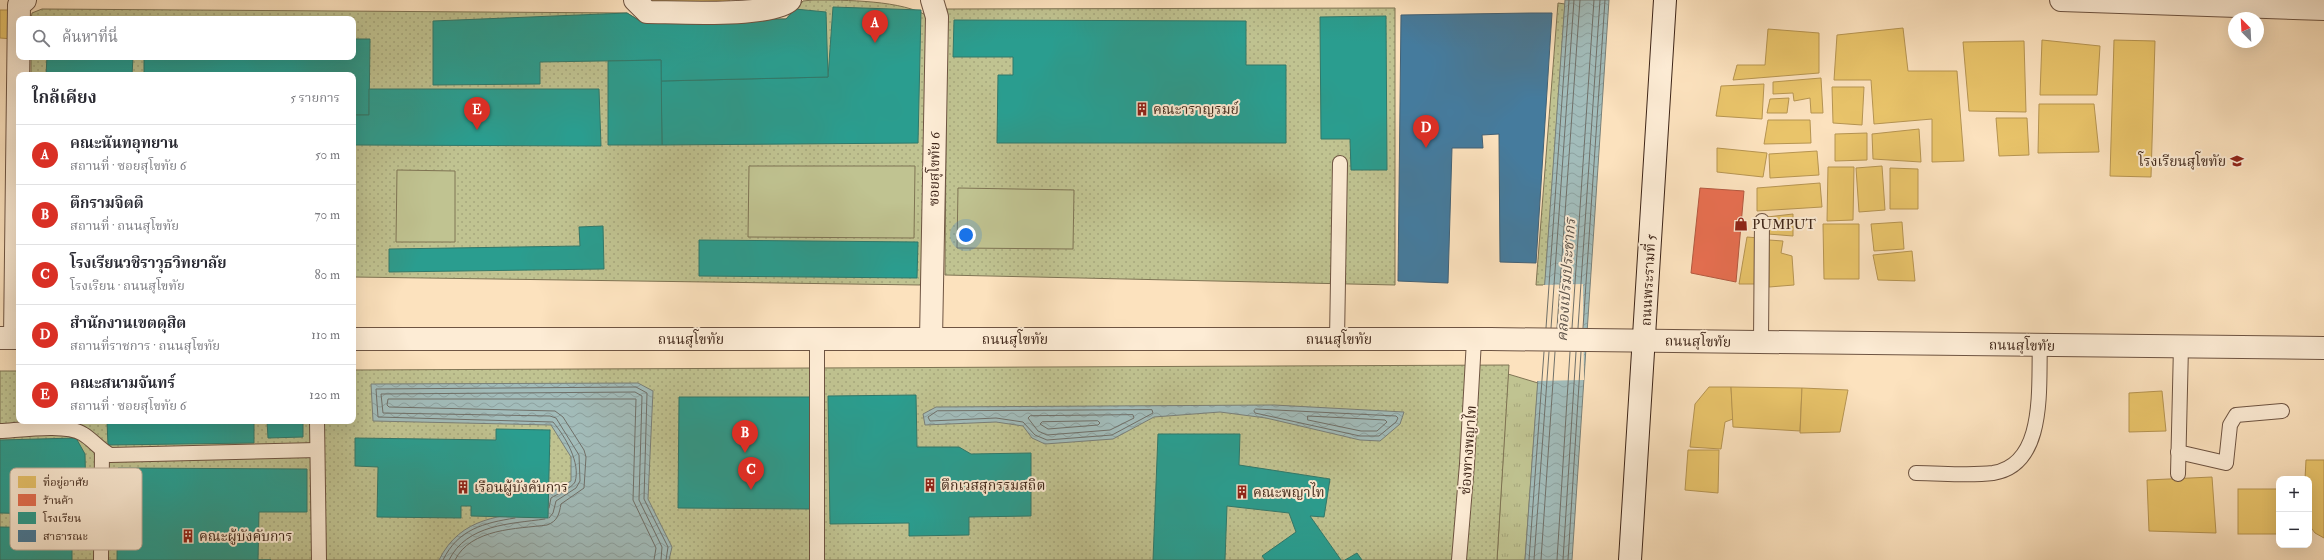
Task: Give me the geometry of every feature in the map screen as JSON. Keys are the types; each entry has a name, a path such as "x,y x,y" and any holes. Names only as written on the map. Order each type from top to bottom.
{"street":[{"path":"19,16 19,5 25,0"},
{"path":"635,0 647,12 710,13 776,9 790,0"},
{"name":"ซอยสุโขทัย 6","path":"931,339 937,17 932,0"},
{"name":"ถนนพระรามที่ 5","path":"1630,560 1665,0"},
{"path":"2061,0 2324,9"},
{"path":"18,60 18,72"},
{"path":"12,338 16,148"},
{"name":"ถนนสุโขทัย","path":"356,339 1644,340 2324,348"}],"lane":[{"path":"1337,339 1340,163"},
{"path":"1761,342 1762,221"},
{"path":"817,339 817,560"},
{"name":"ช่องทางพญาไท","path":"1459,560 1467,464 1474,340"},
{"path":"1916,473 1992,473 2008,469 2022,458 2032,441 2037,410 2040,345"},
{"path":"2178,474 2181,346"},
{"path":"2178,452 2226,463 2230,425 2236,415 2282,411"},
{"path":"317,424 316,450 319,560"},
{"path":"0,431 71,428 83,434 102,451 110,455 316,450"},
{"path":"102,451 102,468"},
{"path":"101,550 101,560"}],"green space":[{"path":"841,0 889,4 918,11 929,17 923,278 920,285 356,277 356,72 31,72 31,60 356,60 356,16 32,16 32,13 42,9 627,13 640,21 786,19 803,1"},
{"path":"1558,3 1565,4 1545,285 1536,285"},
{"path":"1395,8 1395,285 945,275 947,9"},
{"path":"749,166 915,166 914,238 748,237"},
{"path":"397,170 455,171 455,242 396,242"},
{"path":"958,188 1074,190 1073,249 957,248"},
{"path":"1509,365 1497,560 0,560 0,371 16,371 16,424 356,424 356,370"},
{"path":"1508,374 1538,383 1525,560 1497,560"}],"water":[{"name":"คลองเปรมประชากร","path":"1565,0 1609,0 1572,560 1525,560"},
{"path":"638,383 653,391 648,499 672,547 669,560 439,560 448,545 459,534 471,526 498,517 545,510 547,495 571,481 571,457 551,425 373,421 371,384"},
{"path":"1274,405 1404,412 1400,424 1380,441 1360,440 1266,418 1220,412 1154,417 1113,439 1045,444 1032,438 1023,426 996,422 925,425 923,414 936,407"}],"pier":[{"path":"1583,284 1584,380 1536,381 1543,285"}],"building: ที่อยู่อาศัย":[{"path":"650,0 730,0 650,4"},
{"path":"0,10 11,10 13,39 0,38"},
{"path":"1903,28 1908,71 1957,71 1964,161 1932,162 1932,119 1874,124 1871,80 1834,80 1837,35"},
{"path":"1768,29 1819,33 1819,73 1733,80 1737,65 1765,65"},
{"path":"2042,40 2100,46 2097,95 2040,95"},
{"path":"2114,40 2155,41 2151,177 2110,176"},
{"path":"2024,41 2026,112 1969,111 1963,42"},
{"path":"1821,78 1823,113 1811,113 1810,98 1794,101 1793,93 1773,94 1773,82"},
{"path":"1764,84 1762,119 1716,116 1721,86"},
{"path":"1832,87 1864,87 1862,125 1833,123"},
{"path":"1789,98 1787,113 1767,113 1770,99"},
{"path":"2039,104 2094,104 2099,152 2038,153"},
{"path":"1996,118 2027,118 2029,155 1999,156"},
{"path":"1768,120 1810,120 1811,143 1764,144"},
{"path":"1919,129 1921,162 1873,159 1872,134"},
{"path":"1867,133 1867,160 1835,161 1835,134"},
{"path":"1717,148 1767,153 1763,177 1717,172"},
{"path":"1817,151 1819,175 1770,178 1769,154"},
{"path":"1882,166 1885,210 1859,212 1856,168"},
{"path":"1828,167 1854,167 1853,220 1827,221"},
{"path":"1890,168 1918,169 1918,209 1890,209"},
{"path":"1820,183 1822,207 1757,211 1757,188"},
{"path":"1793,214 1793,236 1768,234 1767,217"},
{"path":"1902,222 1904,249 1874,251 1871,224"},
{"path":"1823,224 1859,224 1859,279 1824,279"},
{"path":"1747,237 1759,238 1758,284 1739,284"},
{"path":"1769,240 1783,241 1781,253 1792,256 1794,285 1769,287"},
{"path":"1912,251 1915,281 1878,280 1873,255"},
{"path":"1709,387 1731,387 1733,419 1725,422 1721,449 1690,447 1695,404"},
{"path":"1731,387 1802,388 1800,431 1733,427"},
{"path":"1802,388 1848,390 1840,432 1800,433"},
{"path":"2162,391 2166,431 2129,432 2129,393"},
{"path":"1688,450 1719,450 1718,493 1685,490"},
{"path":"2306,460 2324,460 2324,538 2315,533 2312,529 2312,476 2305,476"},
{"path":"2212,477 2216,533 2149,531 2147,480"},
{"path":"2238,489 2276,489 2276,534 2238,534"}],"building: ร้านค้า":[{"path":"1700,188 1744,191 1736,282 1691,273"}],"building: โรงเรียน":[{"path":"833,7 921,10 918,143 662,145 661,81 828,77"},
{"path":"795,9 826,12 828,77 661,81 661,60 540,62 540,84 433,85 433,21 627,13 640,21 786,19"},
{"path":"1386,16 1387,170 1351,170 1350,139 1321,139 1320,17"},
{"name":"คณะาราญรมย์","path":"954,20 1246,21 1246,65 1286,65 1286,143 997,143 998,75 1013,75 1013,57 953,57"},
{"path":"356,39 370,39 369,115 356,115 356,72 144,72 144,60 356,60"},
{"path":"47,60 133,60 132,72 46,72"},
{"path":"661,60 662,145 608,145 608,61"},
{"path":"369,89 599,89 601,146 356,145 356,115 369,115"},
{"path":"603,226 604,269 389,272 389,249 580,246 579,227"},
{"path":"699,240 918,242 917,278 699,276"},
{"name":"ตึกเวสสุกรรมสถิต","path":"916,395 917,447 959,447 971,454 1031,453 1031,516 969,517 969,535 909,536 909,523 830,524 828,396"},
{"path":"679,397 812,397 811,509 678,508"},
{"path":"107,424 254,424 254,443 108,445"},
{"path":"267,424 303,424 303,437 268,438"},
{"name":"เรือนผู้บังคับการ","path":"496,429 550,430 548,518 471,516 471,506 461,506 461,518 377,517 378,467 355,466 355,438 496,440"},
{"name":"คณะพญาไท","path":"1158,434 1240,434 1239,465 1330,479 1324,517 1310,516 1341,560 1265,560 1262,556 1296,532 1289,513 1227,506 1225,560 1153,560"},
{"path":"76,438 85,454 85,468 10,468 10,513 0,513 0,440"},
{"name":"คณะผู้บังคับการ","path":"142,468 307,469 307,512 259,512 258,560 117,560 117,550 142,550"},
{"path":"0,527 10,527 10,550 72,550 72,560 0,560"},
{"path":"1357,553 1362,560 1345,560"}],"building: สาธารณะ":[{"path":"1552,13 1536,263 1500,262 1499,134 1482,135 1483,148 1452,148 1448,283 1398,281 1401,15"}],"place":[{"name":"คณะนันทอุทยาน","path":"875,43"},
{"name":"คณะาราญรมย์","path":"1142,109"},
{"name":"คณะสนามจันทร์","path":"477,130"},
{"name":"สำนักงานเขตดุสิต","path":"1426,148"},
{"name":"โรงเรียนสุโขทัย","path":"2237,161"},
{"name":"PUMPUT","path":"1741,224"},
{"name":"ตึกรามจิตติ","path":"745,453"},
{"name":"ตึกเวสสุกรรมสถิต","path":"930,485"},
{"name":"เรือนผู้บังคับการ","path":"463,487"},
{"name":"โรงเรียนวชิราวุธวิทยาลัย","path":"751,490"},
{"name":"คณะพญาไท","path":"1242,492"},
{"name":"คณะผู้บังคับการ","path":"188,536"}]}
